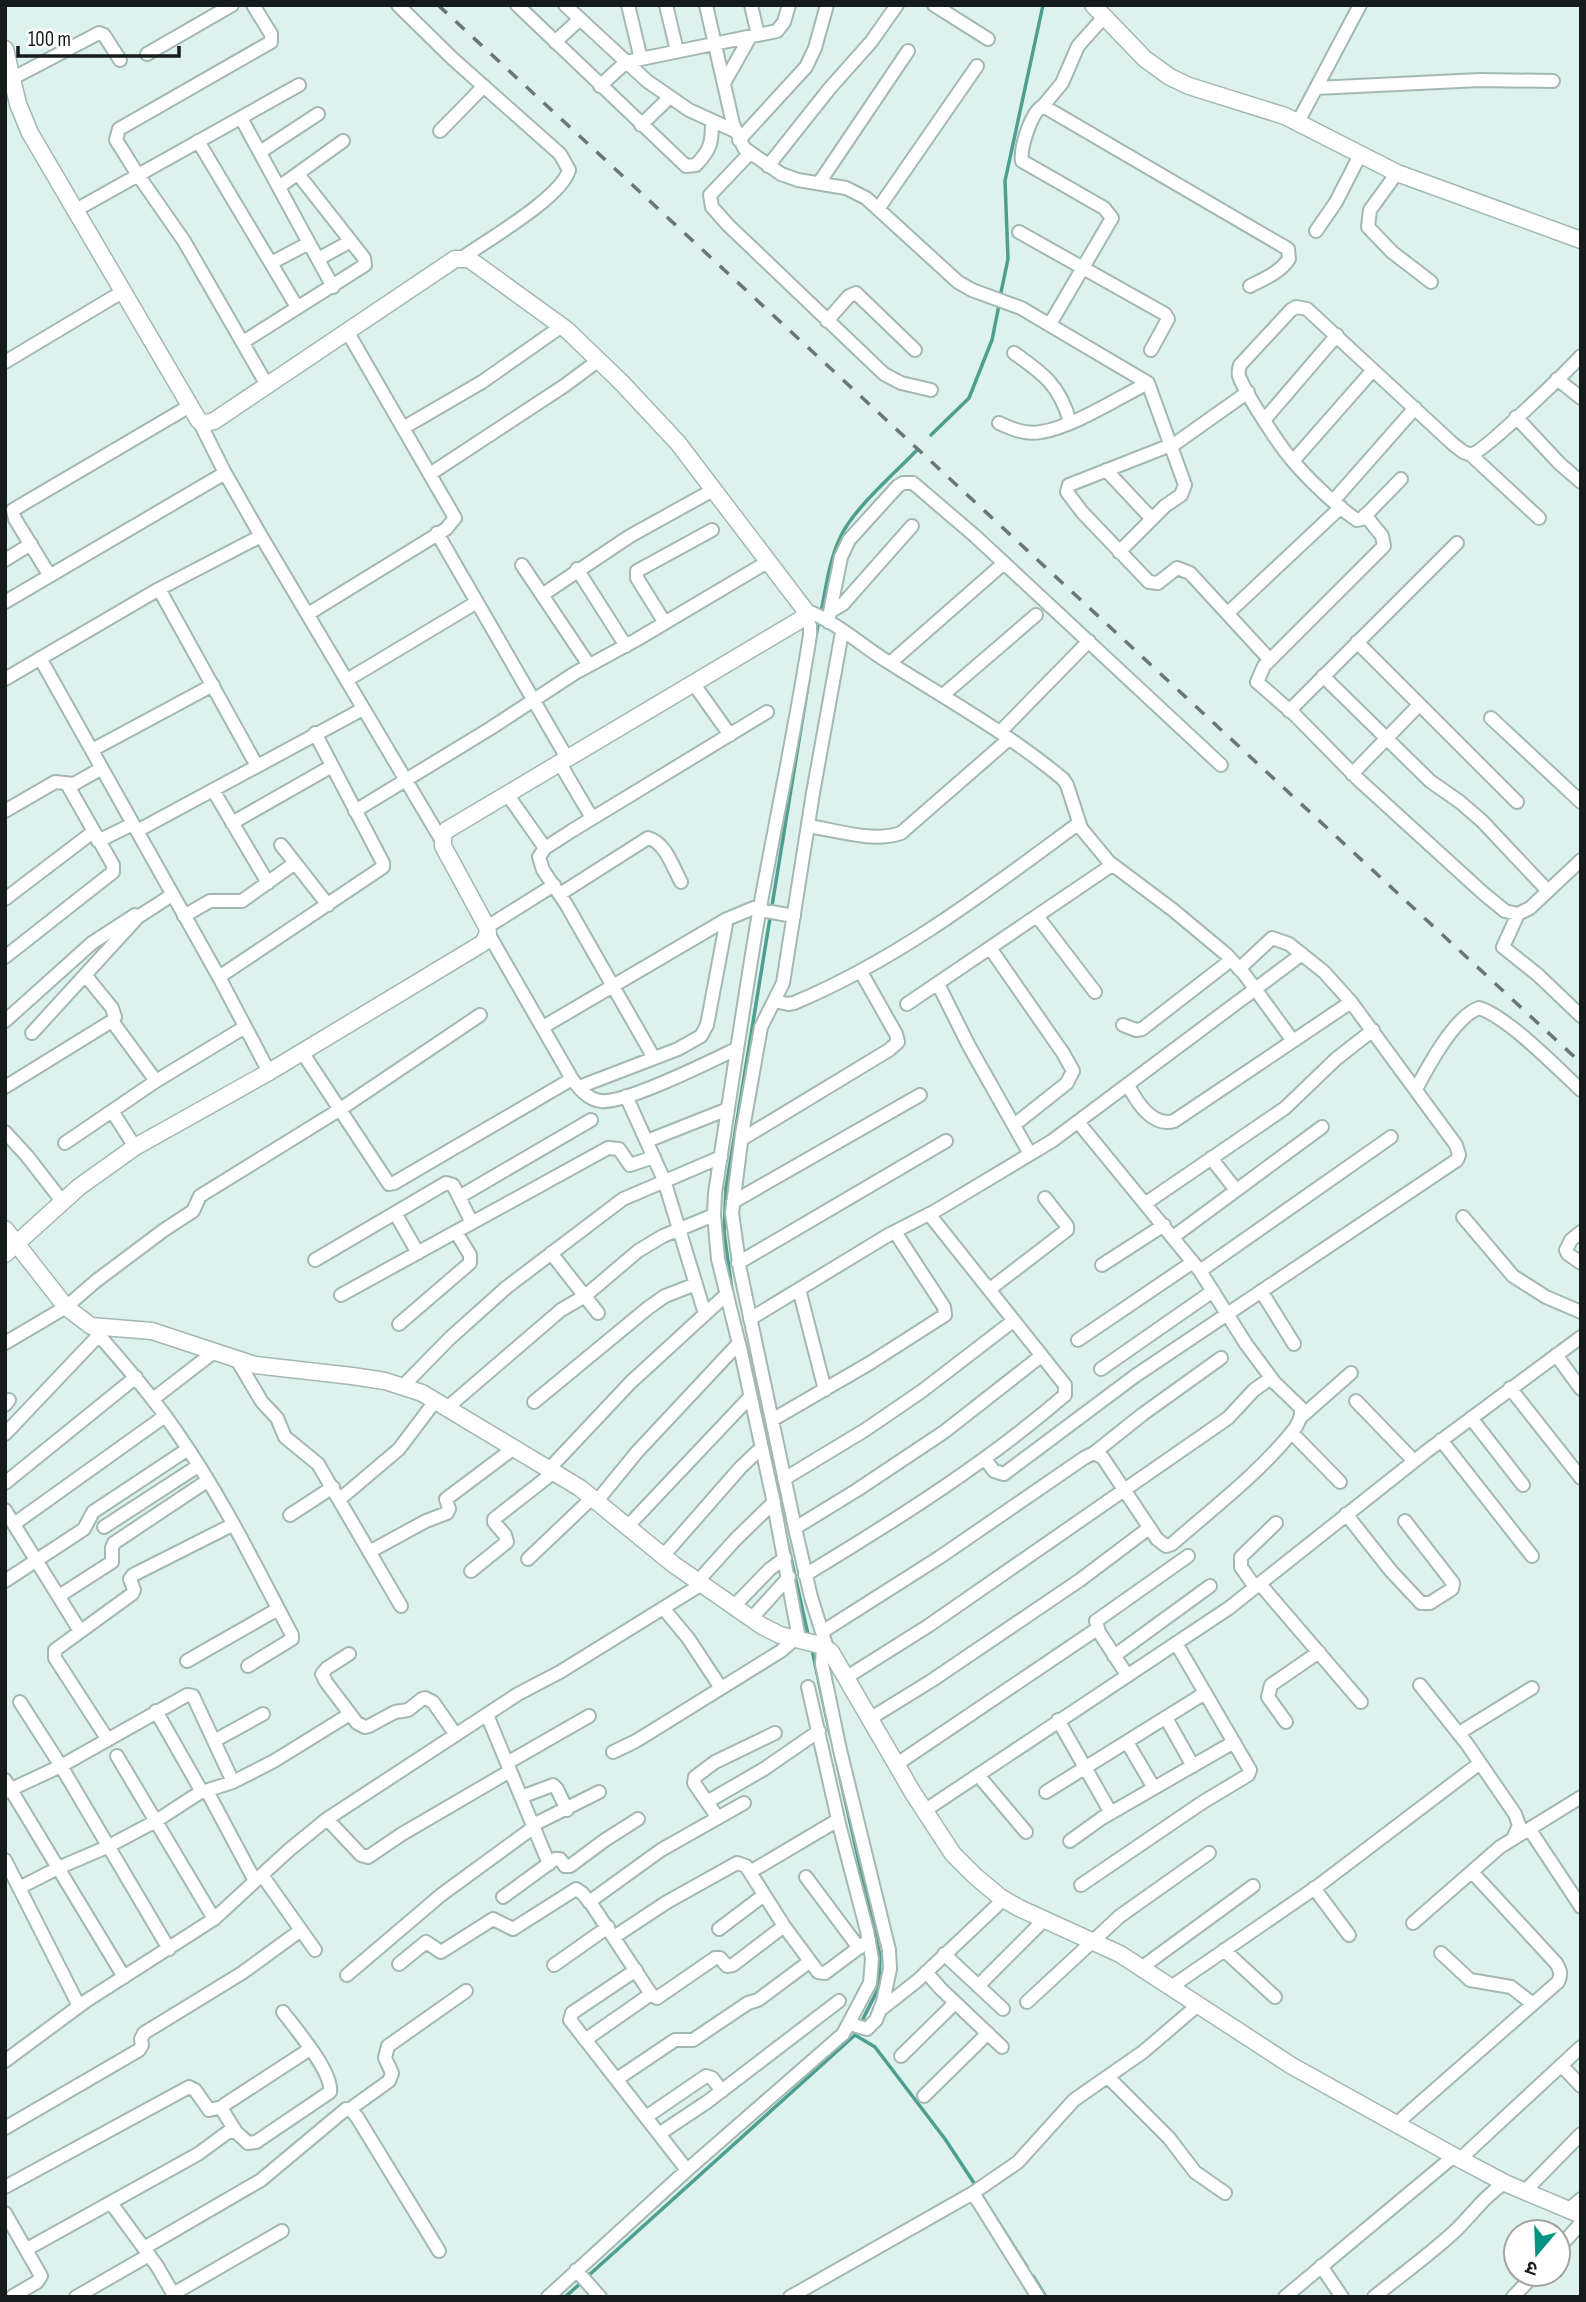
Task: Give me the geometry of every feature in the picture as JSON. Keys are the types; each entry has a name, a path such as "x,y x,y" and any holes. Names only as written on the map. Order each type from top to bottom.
{"street":[{"path":"147,54 232,5"},
{"path":"253,5 271,34 271,42 268,45 119,129 116,140 184,241 267,385"},
{"path":"199,421 214,421 455,259 462,258 549,196 567,177 569,170 560,154 435,43 398,5"},
{"path":"517,5 680,162 691,167 708,153 712,140 712,121"},
{"path":"565,5 626,62 670,97 737,135"},
{"path":"628,5 641,59"},
{"path":"666,5 677,51"},
{"path":"706,5 737,135 750,153 791,178 856,191 958,282 972,290 1011,303 1147,383 1185,485 1181,495 1119,552"},
{"path":"724,83 754,36 751,5"},
{"path":"737,135 806,67 815,48 827,5"},
{"path":"768,166 871,41 897,5"},
{"path":"934,5 988,39"},
{"path":"1298,122 1360,5"},
{"path":"600,86 626,62 754,36 780,28 789,6"},
{"path":"1050,324 1112,218 1104,208 1022,161 1021,149 1035,113 1062,83 1098,11 1145,59 1170,77 1189,86 1298,122 1397,173 1581,240"},
{"path":"555,42 580,19"},
{"path":"13,78 99,33 104,36 120,60"},
{"path":"5,49 22,117 188,407 199,421 261,536 442,841 487,930 575,1083 587,1096 598,1101 626,1096 736,1049"},
{"path":"819,183 908,51"},
{"path":"878,209 977,66"},
{"path":"1316,88 1455,81 1553,81"},
{"path":"74,211 299,85"},
{"path":"440,131 484,86"},
{"path":"641,125 670,97"},
{"path":"1043,106 1288,249 1289,259 1279,270 1250,286"},
{"path":"260,152 318,114"},
{"path":"240,117 333,287"},
{"path":"198,141 297,307"},
{"path":"279,187 344,141"},
{"path":"750,153 709,195 712,207 762,259 892,380 931,390"},
{"path":"1316,231 1336,202 1360,155"},
{"path":"1397,173 1370,210 1368,227 1392,252 1431,282"},
{"path":"243,342 365,265 364,258 351,240 298,174"},
{"path":"1018,232 1166,314 1166,324 1151,350"},
{"path":"318,260 351,240"},
{"path":"271,263 309,243"},
{"path":"462,258 476,263 562,326 599,360 670,434 769,561 818,615 1005,735 1063,779 1068,785 1079,824 1112,865 1173,910 1235,964 1293,1041"},
{"path":"5,362 122,292"},
{"path":"827,321 849,296 856,293 915,350"},
{"path":"1401,479 1357,520 1293,461 1265,419 1240,376 1240,365 1291,310 1296,307 1307,309 1453,444 1470,454 1539,518"},
{"path":"403,428 482,382 562,326"},
{"path":"308,614 452,524 455,518 347,331"},
{"path":"1265,419 1337,335"},
{"path":"1014,353 1050,380 1064,404 1070,422"},
{"path":"1470,454 1479,450 1581,356"},
{"path":"430,474 599,360"},
{"path":"1293,461 1373,370"},
{"path":"1557,379 1581,398"},
{"path":"999,423 1023,432 1042,432 1070,422 1147,383"},
{"path":"1248,392 1170,445 1069,485 1067,492 1149,582 1158,583 1177,568 1190,573 1270,660"},
{"path":"50,576 15,519 13,510 16,506 188,407"},
{"path":"1228,613 1338,504 1415,408"},
{"path":"1516,416 1560,464 1581,482"},
{"path":"1106,470 1152,519"},
{"path":"5,602 225,473"},
{"path":"799,1639 774,1502 716,1248 713,1215 736,1049 766,910 810,626 818,615 849,540 903,483 913,483 1004,563 1221,765"},
{"path":"542,595 630,536 713,490"},
{"path":"1365,515 1382,536 1384,546 1270,660 1259,673 1257,682 1352,774 1483,893 1505,911 1518,914"},
{"path":"442,841 447,830 693,683 800,620 843,604 912,526"},
{"path":"664,623 637,578 637,571 712,530"},
{"path":"437,533 532,700 592,818"},
{"path":"5,678 159,589 261,536"},
{"path":"1289,711 1457,543"},
{"path":"5,560 31,544"},
{"path":"355,811 589,665 769,561"},
{"path":"890,663 1004,563"},
{"path":"522,565 589,665"},
{"path":"578,569 626,646"},
{"path":"159,589 257,766"},
{"path":"347,681 477,602"},
{"path":"943,695 1036,615"},
{"path":"548,2297 579,2272 687,2170 843,2034 856,2026 872,2026 880,2010 888,1980 889,1950 821,1664 823,1643 784,1479 738,1263 732,1222 742,1139 761,1027 783,983 842,632"},
{"path":"808,826 863,835 901,833 1005,735 1089,641"},
{"path":"1357,642 1517,802"},
{"path":"40,658 219,977 269,1072"},
{"path":"1323,676 1430,781 1472,812 1548,891"},
{"path":"693,683 730,735"},
{"path":"92,750 213,685"},
{"path":"1352,774 1419,705"},
{"path":"5,899 96,836 135,827 213,790 363,709"},
{"path":"654,1058 540,864 539,858 545,848 767,712"},
{"path":"1491,718 1581,802"},
{"path":"219,977 383,867 316,733"},
{"path":"232,823 332,766"},
{"path":"5,811 55,782 74,784 102,768"},
{"path":"5,957 113,872 113,865 67,784"},
{"path":"213,790 268,883"},
{"path":"507,794 545,848"},
{"path":"774,1001 794,1003 861,972 903,948 1079,824"},
{"path":"11,1249 62,1202 135,1147 269,1072 483,943 487,930 648,838 654,839 663,848 681,882"},
{"path":"281,845 328,905"},
{"path":"1581,860 1530,908 1518,914 1503,947 1538,975 1581,1016"},
{"path":"184,916 211,901 242,901 295,863"},
{"path":"907,1004 1112,865"},
{"path":"5,1021 92,943 122,922 172,895"},
{"path":"543,1027 727,919 766,910 794,916"},
{"path":"32,1033 145,911"},
{"path":"1037,916 1095,992"},
{"path":"302,1052 386,1181 394,1184 451,1148 575,1083 654,1058 692,1042 704,1031 727,919"},
{"path":"985,1459 994,1471 1004,1474 1135,1376 1457,1160 1459,1155 1456,1145 1351,1002 1324,972 1289,944 1272,938 1142,1029 1136,1030 1123,1025"},
{"path":"990,948 1063,1053 1073,1072 1067,1083 1014,1125"},
{"path":"750,1319 1030,1154 1078,1122 1301,954"},
{"path":"742,1139 898,1042 861,972"},
{"path":"5,1087 115,1017 112,1008 86,976"},
{"path":"938,984 1030,1154"},
{"path":"1128,1085 1141,1108 1161,1122 1174,1121 1351,1002"},
{"path":"1416,1089 1454,1031 1472,1011 1479,1008 1496,1015 1581,1090"},
{"path":"5,1343 66,1307 96,1281 196,1209 200,1196 339,1110 480,1015"},
{"path":"112,1021 156,1081"},
{"path":"65,1143 156,1081 245,1027"},
{"path":"1146,1203 1285,1108 1336,1059 1373,1030"},
{"path":"733,1202 920,1095"},
{"path":"626,1096 664,1181 681,1229 705,1314"},
{"path":"647,1141 728,1109"},
{"path":"112,1111 135,1147"},
{"path":"458,1197 591,1120"},
{"path":"1078,1122 1197,1267 1271,1378 1301,1408 1301,1417"},
{"path":"1173,1237 1322,1127"},
{"path":"5,1132 62,1202"},
{"path":"1078,1340 1197,1267 1391,1137"},
{"path":"738,1263 946,1141"},
{"path":"341,1295 608,1148 619,1149 630,1165 654,1157"},
{"path":"403,1386 466,1324 551,1253 623,1199 720,1157"},
{"path":"1211,1157 1236,1190"},
{"path":"315,1260 446,1183 453,1185 472,1223"},
{"path":"990,1289 1068,1230 1045,1198"},
{"path":"395,1213 418,1253"},
{"path":"805,1575 985,1459 1065,1395 1067,1387 929,1214"},
{"path":"340,1499 399,1449 442,1404 561,1310 585,1296 649,1243 713,1215"},
{"path":"1463,1217 1513,1276 1546,1297 1581,1312"},
{"path":"1102,1265 1164,1224"},
{"path":"5,1229 11,1249 66,1307 95,1330 153,1399 188,1449 232,1525 292,1639 248,1666"},
{"path":"399,1324 470,1263 470,1255 456,1232"},
{"path":"772,1420 905,1341 946,1313 895,1232"},
{"path":"1581,1232 1571,1240 1566,1250 1581,1263"},
{"path":"551,1253 598,1313"},
{"path":"534,1402 648,1308 665,1296 696,1284"},
{"path":"799,1289 825,1390"},
{"path":"1101,1369 1213,1291"},
{"path":"1261,1292 1294,1343"},
{"path":"471,1571 507,1542 505,1535 496,1527 494,1519 552,1471 631,1382 727,1294"},
{"path":"784,1479 866,1430 1013,1321"},
{"path":"95,1330 152,1331 256,1365 352,1376 403,1386 442,1404 594,1499 663,1556 751,1619 772,1631 823,1643 838,1660 924,1811 961,1864 1004,1899 1120,1954 1292,2066 1505,2183 1524,2192 1577,2208"},
{"path":"5,1434 95,1330"},
{"path":"924,1811 1229,1608 1441,1440 1581,1337"},
{"path":"528,1559 594,1499 739,1343"},
{"path":"153,1399 214,1352"},
{"path":"1556,1355 1581,1389"},
{"path":"795,1528 944,1432 1041,1356"},
{"path":"823,1643 940,1557 1094,1453 1221,1358"},
{"path":"237,1360 262,1402 276,1418 285,1437 314,1460 340,1499 401,1606"},
{"path":"1094,1453 1102,1458 1149,1528 1163,1544 1172,1544 1259,1467 1292,1433 1301,1417 1351,1373"},
{"path":"5,1483 136,1377"},
{"path":"847,1677 928,1626 1228,1418 1254,1390 1271,1378"},
{"path":"1510,1388 1581,1478"},
{"path":"628,1526 750,1397"},
{"path":"1356,1401 1414,1461"},
{"path":"14,1524 165,1416"},
{"path":"1471,1418 1523,1485"},
{"path":"1292,1433 1339,1482"},
{"path":"1441,1440 1532,1556"},
{"path":"369,1552 426,1521 447,1513 449,1509 446,1499 514,1448"},
{"path":"663,1556 761,1448"},
{"path":"5,1581 84,1529 93,1512 188,1449"},
{"path":"104,1527 198,1466"},
{"path":"59,1596 112,1562 114,1543 207,1481"},
{"path":"290,1515 332,1487"},
{"path":"5,2061 79,2006 214,1919 327,1819 519,1694 560,1672 700,1583 774,1502"},
{"path":"5,1510 80,1631"},
{"path":"1346,1514 1406,1588 1421,1603 1430,1603 1452,1589 1454,1583 1405,1521"},
{"path":"1276,1523 1241,1558 1241,1567 1361,1702"},
{"path":"108,1740 55,1658 55,1650 132,1594 132,1575 232,1525"},
{"path":"871,1718 931,1681 1080,1580 1149,1528"},
{"path":"1127,1675 1095,1624 1188,1556"},
{"path":"734,1606 785,1558"},
{"path":"751,1619 789,1577"},
{"path":"1114,1656 1210,1586"},
{"path":"663,1608 721,1688"},
{"path":"187,1661 278,1609"},
{"path":"897,1764 1097,1629"},
{"path":"613,1752 636,1741 799,1639"},
{"path":"1081,1885 1248,1774 1250,1766 1175,1643"},
{"path":"1286,1722 1268,1697 1271,1685 1319,1652"},
{"path":"349,1654 322,1674 357,1723 365,1727 396,1712 408,1710 425,1698 433,1702 456,1735"},
{"path":"1420,1685 1459,1733 1518,1821 1518,1829 1513,1839"},
{"path":"808,1688 838,1820 862,1909 864,1944 872,1977 856,2026"},
{"path":"1459,1733 1532,1688"},
{"path":"1046,1792 1205,1693"},
{"path":"124,1977 7,1787 61,1766 156,1711 191,1695 233,1782"},
{"path":"20,1702 61,1766 169,1950"},
{"path":"156,1711 259,1878 315,1950"},
{"path":"214,1741 262,1714"},
{"path":"19,1888 107,1847 204,1791 233,1782 321,1734 350,1714"},
{"path":"487,1715 549,1864"},
{"path":"327,1819 361,1855 368,1857 589,1716"},
{"path":"1166,1718 1193,1766"},
{"path":"1058,1720 1111,1813"},
{"path":"707,1802 764,1769 818,1731"},
{"path":"718,1818 694,1783 695,1777 715,1762 775,1733"},
{"path":"1127,1742 1154,1788"},
{"path":"1070,1841 1111,1813 1234,1742"},
{"path":"117,1756 214,1919"},
{"path":"1171,1987 1314,1888 1480,1763"},
{"path":"978,1775 1026,1832"},
{"path":"521,1797 553,1785 567,1810"},
{"path":"346,1975 441,1895 534,1826 599,1792"},
{"path":"1413,1923 1513,1839 1581,1797"},
{"path":"589,1902 661,1850 744,1803"},
{"path":"503,1897 558,1859 565,1866 570,1866 638,1819"},
{"path":"750,1872 838,1820"},
{"path":"1530,1830 1581,1907"},
{"path":"1027,2001 1120,1916 1209,1853"},
{"path":"5,1860 79,2006"},
{"path":"554,1965 737,1863 746,1866 784,1926 818,1972 825,1973 864,1944"},
{"path":"1396,2124 1558,1982 1561,1973 1528,1929 1472,1871"},
{"path":"806,1877 840,1924 864,1944"},
{"path":"1141,1968 1253,1886"},
{"path":"1314,1888 1349,1935"},
{"path":"399,1964 426,1942 441,1952 493,1919 513,1929 576,1889 582,1893 611,1932 651,1994 659,1997 718,1957 730,1966 784,1926"},
{"path":"719,1929 764,1895"},
{"path":"880,2010 926,1972 1004,1899"},
{"path":"840,1924 862,1909"},
{"path":"978,1986 1045,1919"},
{"path":"5,2128 139,2050 144,2033 242,1973 301,1930"},
{"path":"1224,1950 1275,1997"},
{"path":"1441,1953 1470,1980 1511,1987 1533,2004"},
{"path":"944,1954 1003,2009"},
{"path":"617,2079 675,2040 693,2040 748,2003 758,2000 809,1962"},
{"path":"636,1970 572,2013 570,2020 687,2170"},
{"path":"926,1972 1002,2047"},
{"path":"76,2297 261,2180 342,2111 350,2109 389,2081 392,2073 385,2058 388,2046 466,1992"},
{"path":"585,2040 651,1994"},
{"path":"659,2134 722,2091 839,2001"},
{"path":"901,2056 955,2003"},
{"path":"790,2297 972,2193 1025,2156 1074,2101 1164,2036 1198,2005"},
{"path":"222,2107 236,2132 248,2143 256,2142 330,2092 331,2085 326,2075 283,2012"},
{"path":"924,2096 988,2034"},
{"path":"1285,2297 1457,2157 1581,2047"},
{"path":"5,2188 189,2087 195,2090 209,2110 222,2107 310,2049"},
{"path":"1561,2065 1581,2086"},
{"path":"646,2117 706,2076 712,2078 722,2091"},
{"path":"1108,2077 1169,2138 1195,2172 1225,2193"},
{"path":"350,2109 393,2173 439,2251"},
{"path":"27,2249 198,2154 228,2132 236,2132"},
{"path":"1524,2192 1581,2134"},
{"path":"1374,2297 1442,2243 1483,2199 1505,2183"},
{"path":"972,2193 1038,2297"},
{"path":"111,2203 174,2295 282,2231"},
{"path":"5,2213 40,2271 41,2279 13,2296"},
{"path":"1321,2266 1342,2297"},
{"path":"579,2272 600,2297"}],"waterway":[{"path":"1000,297 1008,259 1005,181 1043,5"},
{"path":"931,435 969,398 992,340 999,305"},
{"path":"821,612 833,556 846,527 864,504 916,451"},
{"path":"816,636 819,620"},
{"path":"732,1290 724,1232 726,1188 809,679"},
{"path":"784,1527 809,1639"},
{"path":"812,1650 830,1734"},
{"path":"588,2276 855,2035 879,1987 880,1956 836,1759"},
{"path":"855,2035 875,2047 945,2139 976,2186"},
{"path":"980,2193 1027,2267"},
{"path":"1033,2276 1046,2297"},
{"path":"565,2297 582,2282"}],"railway":[{"path":"438,5 1581,1063"}]}
